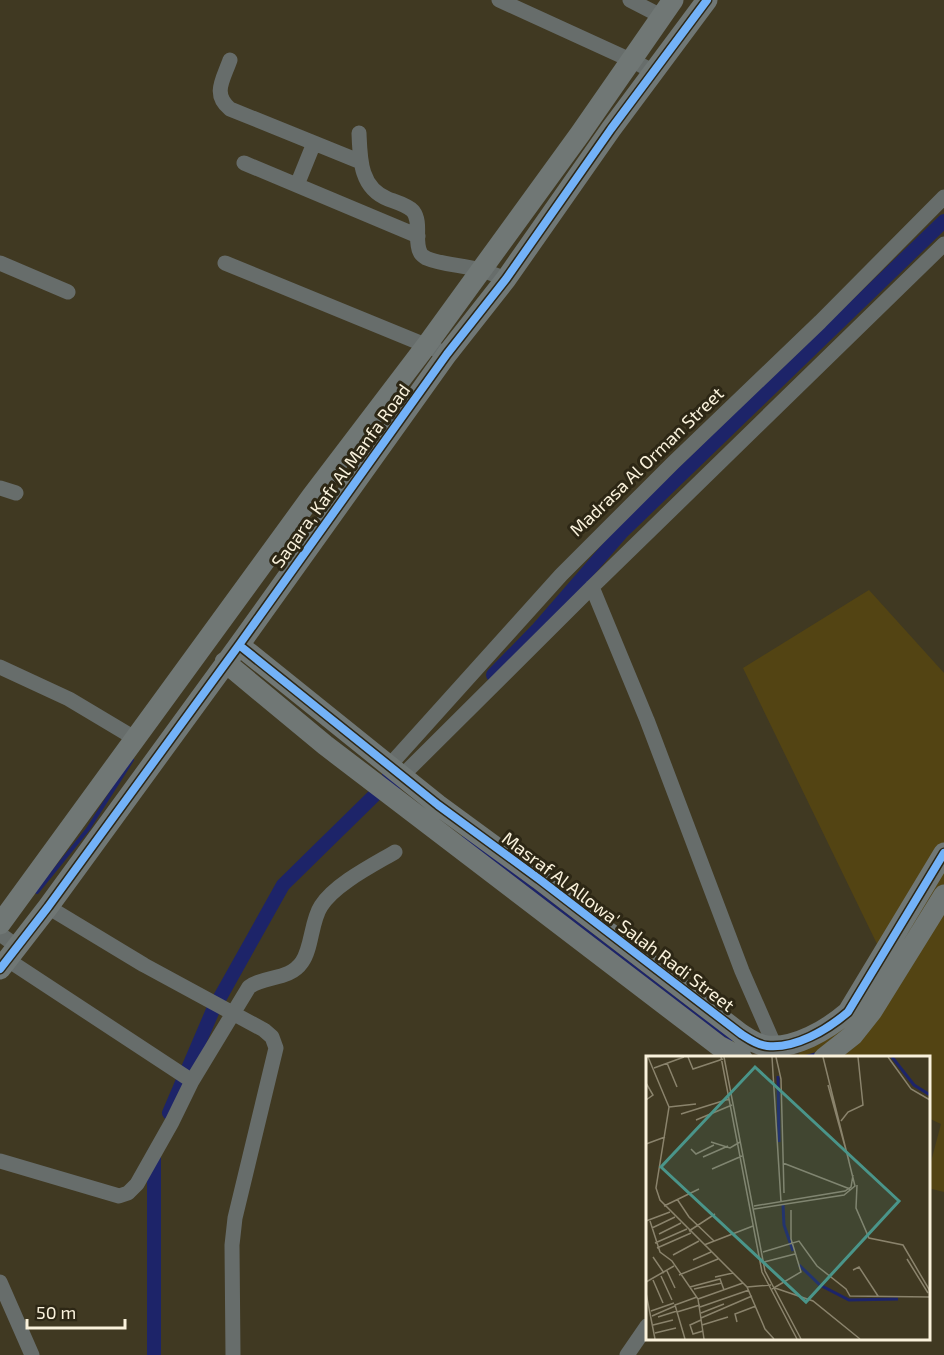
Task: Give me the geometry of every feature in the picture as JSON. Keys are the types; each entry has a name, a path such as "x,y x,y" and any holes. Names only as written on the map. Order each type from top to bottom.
{"street":[{"path":"499,0 642,65"},
{"path":"630,0 667,8"},
{"name":"Saqara, Kafr Al Manfa Road","path":"10,955 48,907 132,768 136,739 312,496 447,354 493,275 642,65 707,0"},
{"name":"Saqara, Kafr Al Manfa Road","path":"642,65 667,8"},
{"path":"230,60 219,91 223,103 230,109 361,162"},
{"path":"359,133 361,162 372,190 413,212 418,225 419,250 424,257 493,275"},
{"path":"297,185 314,143"},
{"path":"244,163 418,237"},
{"name":"Madrasa Al Orman Street","path":"395,771 561,575 673,463 820,322 944,197"},
{"path":"374,782 395,771 592,587 944,244"},
{"path":"0,262 68,292"},
{"path":"225,263 447,354"},
{"name":"Saqara, Kafr Al Manfa Road","path":"0,924 239,645 376,430 426,346 493,275"},
{"path":"0,488 16,493"},
{"path":"592,587 647,720 742,971 777,1052 787,1044 826,1028 848,1012 944,853"},
{"name":"Masraf Al Allowa' Salah Radi Street","path":"239,645 395,771 741,1034 777,1052"},
{"name":"Masraf Al Allowa' Salah Radi Street","path":"225,662 326,745 710,1040 738,1056"},
{"path":"0,667 69,699 136,739"},
{"path":"426,822 438,804"},
{"path":"0,1161 119,1196 128,1193 137,1184 192,1081 249,987 255,983 279,978 293,971 303,962 321,906 349,879 395,852"},
{"path":"505,882 517,862"},
{"path":"831,1055 853,1035 872,1011 944,895"},
{"path":"48,907 144,965 264,1030 272,1037 276,1048 235,1218 232,1245 233,1355"},
{"path":"0,934 10,955 192,1081"},
{"path":"0,1282 32,1355"},
{"path":"627,1355 646,1327"}],"shaded area":[{"path":"869,590 944,673 944,1192 929,1188 929,1169 941,1124 929,1118 929,1056 799,1056 804,1035 847,1011 878,946 743,668"}],"waterway":[{"path":"493,675 537,630 622,532 944,221"},
{"path":"37,892 88,829 132,760"},
{"path":"384,774 399,787"},
{"path":"169,1113 213,1010 283,885 387,783"},
{"path":"464,837 696,1015 731,1039"},
{"path":"810,1056 817,1054"},
{"path":"154,1153 154,1355"}],"cycle path":[{"path":"0,969 48,907 447,354 506,279 611,129 707,0"},
{"path":"239,645 438,805 753,1042 778,1046 799,1041 821,1031 848,1012 944,853"}]}
